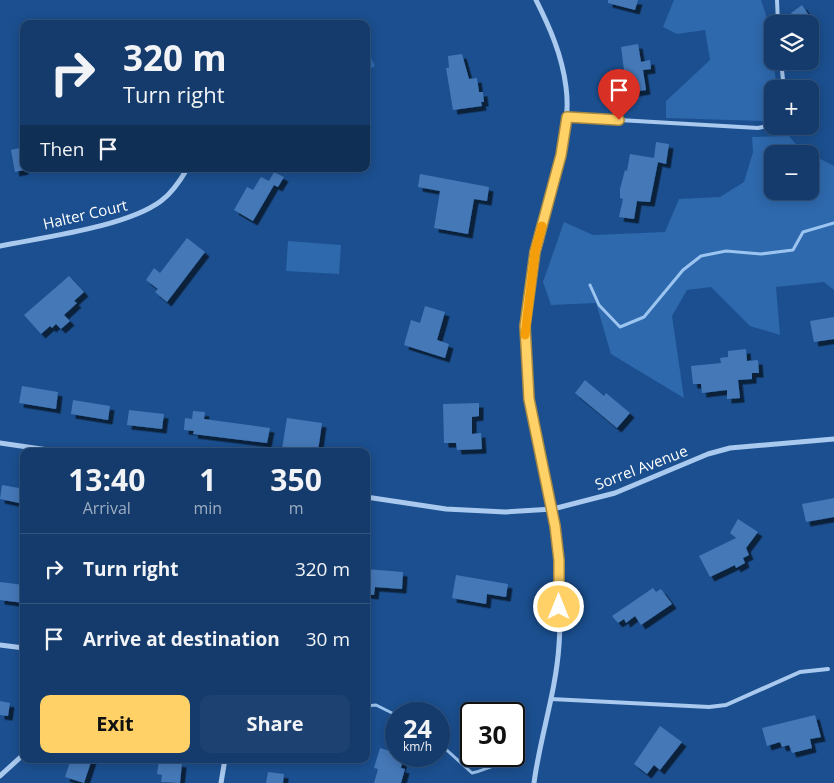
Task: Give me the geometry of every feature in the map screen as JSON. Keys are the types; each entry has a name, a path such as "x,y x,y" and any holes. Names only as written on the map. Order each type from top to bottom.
{"street":[{"path":"534,783 551,699 559,644 559,560 552,509 529,399 525,326 535,252 561,155 567,117 567,88 561,60 551,30 536,0"},
{"name":"Halter Court","path":"0,246 119,221 145,211 162,201 185,172"},
{"name":"Sorrel Avenue","path":"370,498 446,509 505,512 552,509 615,493 708,454 730,448 834,439"},
{"path":"0,443 34,448"},
{"path":"0,645 20,648"},
{"path":"0,776 20,758"},
{"path":"221,783 224,763"}],"lane":[{"path":"777,0 778,15"},
{"path":"567,117 758,128 764,127"},
{"path":"551,699 709,707 726,705 800,672 828,670"}],"shaded area":[{"path":"674,0 761,0 766,15 764,15 764,70 774,70 776,80 764,80 764,120 666,118 666,101 710,60 705,30 677,34 663,27"},
{"path":"370,56 375,66 370,69"},
{"path":"789,136 796,145 764,145 764,200 819,200 819,158 834,166 834,290 824,282 776,287 780,335 750,326 711,287 687,290 672,316 684,398 611,354 596,303 551,305 543,282 564,222 593,235 665,232 679,199 720,197 744,182 753,152 752,137"},
{"path":"288,241 341,245 339,274 286,271"}],"building":[{"path":"608,0 638,0 635,10 608,3"},
{"path":"802,5 809,15 792,15 791,13"},
{"path":"638,44 641,62 650,60 651,69 643,70 646,90 627,93 621,47"},
{"path":"462,54 469,79 477,78 479,92 483,92 484,102 481,102 482,106 453,110 446,68 449,68 448,56"},
{"path":"656,142 669,144 666,164 658,162 650,202 637,201 634,219 619,217 623,199 620,198 620,189 625,170 627,171 630,154 654,158"},
{"path":"20,148 20,171 15,172 11,150"},
{"path":"274,172 284,177 278,187 274,185 253,221 234,210 247,187 253,190 261,177 269,181"},
{"path":"420,174 489,187 487,201 474,199 468,234 434,228 440,191 418,187"},
{"path":"187,238 205,252 167,302 155,292 158,289 146,280 154,268 160,273"},
{"path":"69,276 84,292 74,301 77,303 64,315 70,321 61,329 56,324 52,328 50,326 41,334 24,315"},
{"path":"425,306 445,312 437,340 449,344 445,358 404,345 411,320 420,323"},
{"path":"834,317 834,339 814,342 810,321"},
{"path":"746,349 747,361 758,360 759,373 752,373 752,379 738,380 740,398 727,399 727,390 702,393 701,384 693,384 691,366 721,363 720,358 728,357 728,351"},
{"path":"585,380 604,396 606,393 630,413 617,428 575,393"},
{"path":"22,386 58,392 56,409 19,403"},
{"path":"73,400 110,406 108,420 71,414"},
{"path":"479,403 479,416 472,417 472,434 481,433 482,449 457,450 456,443 444,443 443,404"},
{"path":"129,410 164,414 162,429 127,425"},
{"path":"193,411 205,412 204,419 270,428 267,443 193,434 194,431 184,430 185,418 192,419"},
{"path":"287,418 322,423 318,448 282,448"},
{"path":"2,485 20,488 20,503 0,499"},
{"path":"834,498 834,517 806,522 802,504"},
{"path":"738,519 758,532 746,548 749,555 743,558 745,563 736,568 735,565 710,577 699,556 736,538 730,533"},
{"path":"370,569 403,572 402,589 375,587 374,595 370,594"},
{"path":"456,575 508,584 506,597 487,594 486,604 452,598"},
{"path":"0,582 20,584 20,602 0,600"},
{"path":"653,588 656,592 661,589 672,604 641,625 635,616 626,623 624,619 618,623 612,616"},
{"path":"0,701 10,703 8,716 0,715"},
{"path":"815,715 821,737 810,739 812,748 792,753 789,745 782,747 780,742 767,746 762,728"},
{"path":"660,726 682,742 660,770 654,765 647,774 634,764"},
{"path":"380,748 385,750 385,767 401,767 405,769 401,783 374,783 378,769 374,768"},
{"path":"70,763 91,763 84,783 65,777"},
{"path":"159,763 182,763 180,783 161,782 162,775 157,774"},
{"path":"268,772 284,774 283,783 266,783"}],"waterway":[{"path":"590,285 599,305 620,327 644,317 683,270 701,256 726,251 761,254 793,250 803,232 834,223"},
{"path":"370,706 376,705 385,710"},
{"path":"450,753 460,762"},
{"path":"465,767 472,773 492,767"}],"slow traffic":[{"path":"525,335 535,252 542,226"}],"route":[{"path":"559,607 559,560 555,526 529,399 525,326 535,252 561,155 567,117 619,120"}]}
